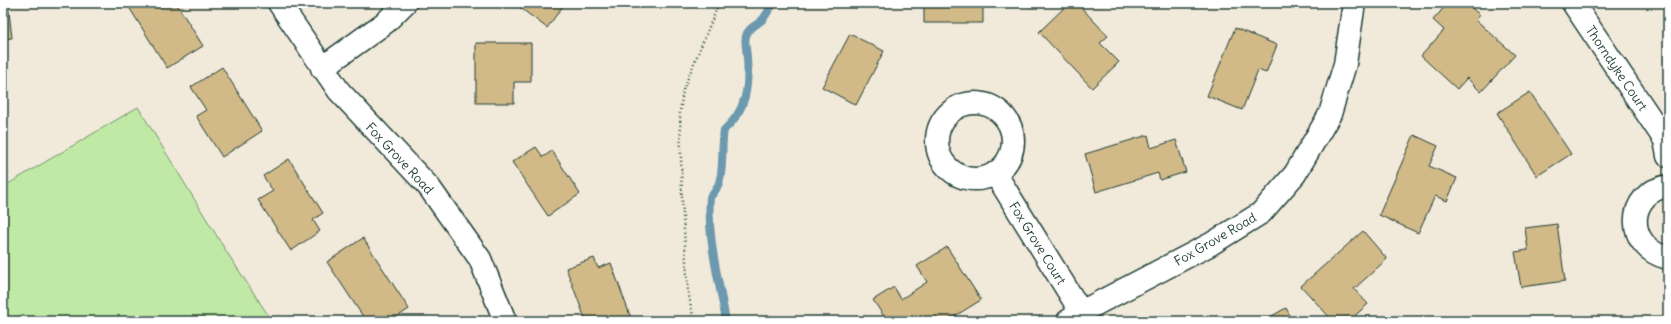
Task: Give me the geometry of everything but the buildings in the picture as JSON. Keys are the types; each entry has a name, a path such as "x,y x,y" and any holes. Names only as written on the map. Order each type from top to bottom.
{"street":[{"name":"Fox Grove Road","path":"279,3 339,91 405,159 429,187 480,259 506,321"},
{"path":"322,68 386,22 405,3"},
{"name":"Fox Grove Road","path":"1075,316 1211,244 1261,213 1296,174 1330,114 1345,64 1354,3"},
{"name":"Thorndyke Court","path":"1573,3 1665,140 1668,156"},
{"name":"Fox Grove Court","path":"995,174 1075,316"},
{"path":"1668,186 1660,187 1647,195 1639,207 1636,221 1638,235 1645,247 1658,256 1668,258"}],"path":[{"path":"694,321 688,291 682,200 680,113 683,90 720,3"}],"green space":[{"path":"138,107 226,251 272,321 3,321 3,187"}],"waterway":[{"path":"726,321 712,244 710,228 710,197 715,191 721,175 724,130 738,114 745,97 748,68 745,41 747,33 763,19 770,8 776,3"}]}
